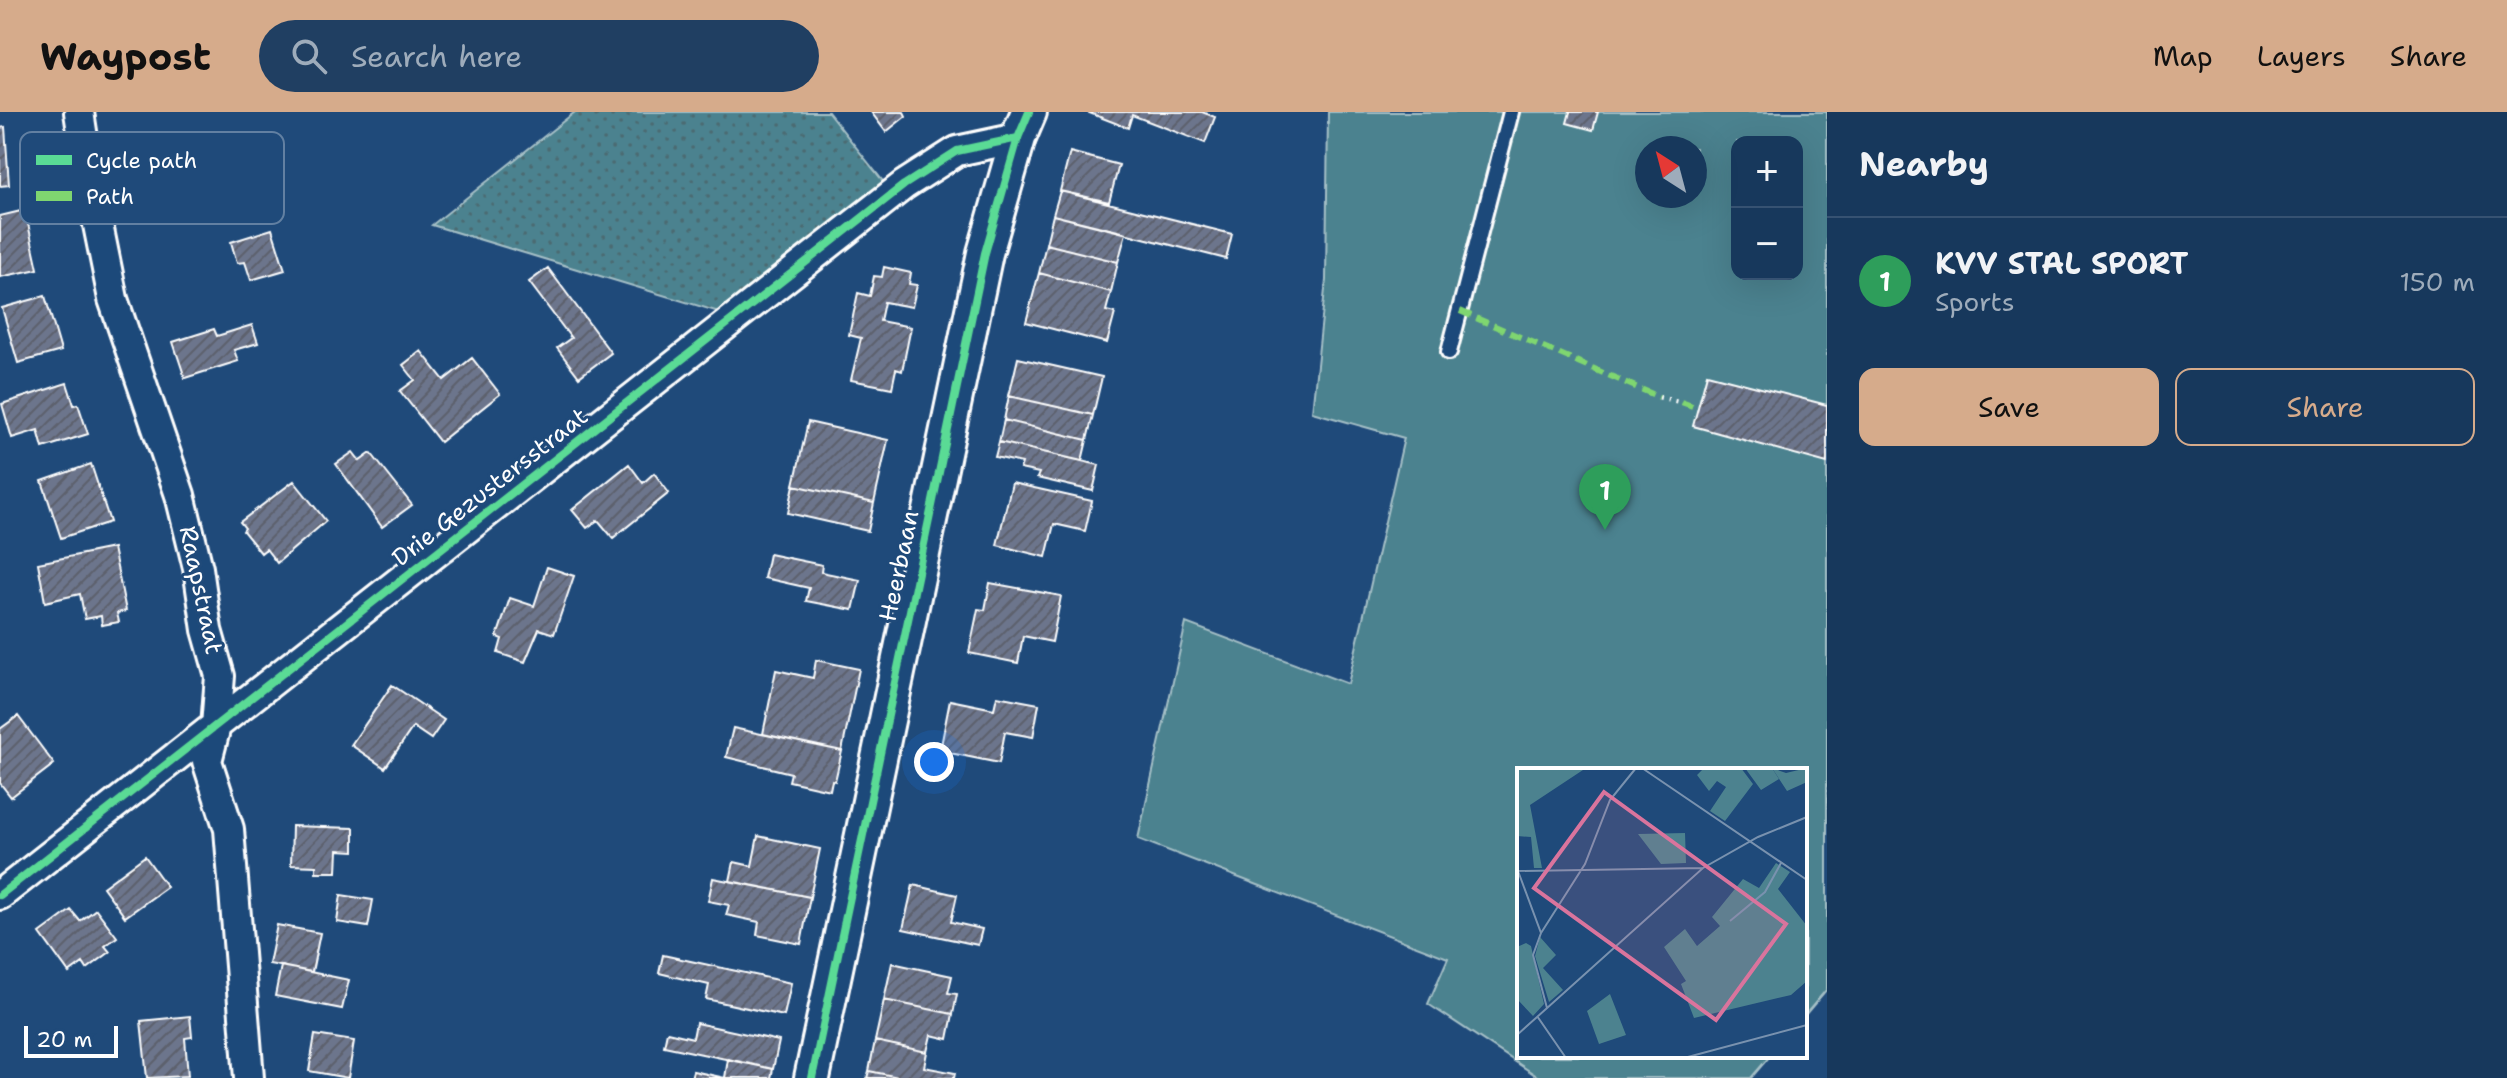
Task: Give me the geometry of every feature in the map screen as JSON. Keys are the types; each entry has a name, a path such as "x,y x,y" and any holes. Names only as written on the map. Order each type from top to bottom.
{"street":[{"name":"Raapstraat","path":"79,112 82,132"},
{"name":"Drie Gezustersstraat","path":"0,895 904,185 957,151 1023,125"},
{"name":"Heerbaan","path":"812,1078 985,253 1023,125"},
{"name":"Raapstraat","path":"98,224 113,299 180,495 198,568 207,630 220,676 216,726 207,761 229,829 249,1078"}],"lane":[{"path":"1449,352 1511,112"}],"path":[{"path":"1659,397 1681,402"}],"green space":[{"path":"575,112 828,112 886,185 722,313 432,225"},
{"path":"1328,112 1827,112 1827,989 1807,1013 1807,768 1517,768 1517,1058 1768,1058 1751,1078 1540,1078 1428,1004 1448,958 1138,839 1186,623 1348,684 1404,438 1312,412 1326,280"}],"building":[{"path":"871,112 904,112 906,116 886,132"},
{"path":"1087,112 1202,112 1215,117 1205,143 1132,115 1128,128"},
{"path":"1570,112 1598,112 1593,130 1567,123"},
{"path":"5,127 9,185 0,186 0,128"},
{"path":"1070,152 1119,165 1109,202 1060,191"},
{"path":"1060,191 1232,234 1226,259 1053,215"},
{"path":"20,211 20,224 28,224 38,269 0,277 0,216"},
{"path":"1053,215 1126,233 1118,262 1046,244"},
{"path":"272,229 285,270 251,280 245,262 237,263 231,242"},
{"path":"1046,244 1118,262 1111,292 1039,273"},
{"path":"884,267 911,273 909,284 917,285 912,307 884,302 880,321 911,327 902,371 896,369 892,388 851,380 861,338 849,335 858,293 870,296 874,276 882,277"},
{"path":"548,268 611,353 579,377 557,348 571,338 529,282"},
{"path":"1039,273 1111,292 1106,311 1115,313 1107,343 1026,322"},
{"path":"45,296 61,351 18,363 2,308"},
{"path":"252,325 258,343 234,350 238,361 185,378 173,342 214,329 217,336"},
{"path":"421,351 444,380 472,358 500,394 440,442 400,391 415,380 403,365"},
{"path":"1018,358 1102,377 1093,415 1009,396"},
{"path":"1707,374 1827,405 1827,463 1693,426"},
{"path":"67,383 88,434 43,448 38,430 12,438 2,404"},
{"path":"1009,396 1093,415 1087,440 1004,420"},
{"path":"1004,420 1087,440 1082,461 999,442"},
{"path":"808,422 888,440 874,503 794,485"},
{"path":"999,442 1099,465 1093,491 1037,478 1039,473 1020,469 1022,463 995,457"},
{"path":"353,452 360,461 371,453 412,505 382,527 336,464"},
{"path":"91,464 110,522 61,538 42,481"},
{"path":"629,464 643,483 654,473 669,493 613,538 598,520 587,528 572,510"},
{"path":"294,481 326,521 277,563 266,549 261,553 243,531 245,528 240,522"},
{"path":"1012,483 1092,501 1085,531 1054,524 1046,557 997,545"},
{"path":"794,485 874,503 868,531 788,513"},
{"path":"113,548 126,611 117,613 119,622 102,625 101,616 85,619 80,594 45,602 38,563"},
{"path":"769,554 822,565 821,572 860,580 853,610 806,601 809,588 764,578"},
{"path":"547,567 574,576 554,634 539,629 525,662 498,653 502,639 497,637 510,598 534,606"},
{"path":"990,583 1061,596 1052,642 1023,636 1018,663 969,653 978,609 985,610"},
{"path":"816,660 859,669 842,751 763,734 776,670 813,678"},
{"path":"392,685 444,720 431,739 413,727 385,768 351,745"},
{"path":"997,696 1039,704 1033,737 1005,732 999,763 940,751 950,700 994,709"},
{"path":"18,716 54,764 11,797 0,783 0,729"},
{"path":"733,728 842,751 830,790 789,781 791,773 726,757"},
{"path":"292,826 354,828 354,851 338,850 337,872 316,872 316,866 291,865"},
{"path":"758,836 820,849 810,897 730,881 734,862 752,866"},
{"path":"145,856 167,887 125,917 103,887"},
{"path":"713,878 810,897 801,944 757,935 759,922 726,915 729,905 708,901"},
{"path":"913,885 957,895 951,922 982,929 978,945 903,929"},
{"path":"341,895 373,900 368,927 337,922"},
{"path":"96,909 117,937 105,946 110,952 87,969 83,963 69,973 40,933 71,910 80,921"},
{"path":"277,925 320,933 312,972 269,964"},
{"path":"663,955 791,983 784,1016 706,999 709,985 659,973"},
{"path":"892,963 952,976 948,993 957,994 953,1014 884,1000"},
{"path":"281,966 349,980 342,1009 275,996"},
{"path":"884,1000 953,1014 948,1039 931,1035 927,1052 875,1041"},
{"path":"190,1016 192,1037 185,1038 188,1076 147,1078 141,1021"},
{"path":"696,1023 779,1041 773,1069 664,1046 667,1032 693,1038"},
{"path":"315,1035 354,1041 348,1078 309,1071"},
{"path":"875,1041 927,1052 924,1067 955,1073 954,1078 903,1078 869,1071"},
{"path":"728,1059 773,1069 771,1078 725,1078"},
{"path":"693,1071 725,1078 691,1078"},
{"path":"869,1071 903,1078 867,1078"}],"marked path":[{"path":"1460,311 1659,397"},
{"path":"1681,402 1698,408"}],"cycle path":[{"path":"812,1078 985,253 1018,138 1029,112"},
{"path":"0,895 904,185 957,151 1018,138"}],"place":[{"name":"KVV STAL SPORT","path":"1605,530"}]}
